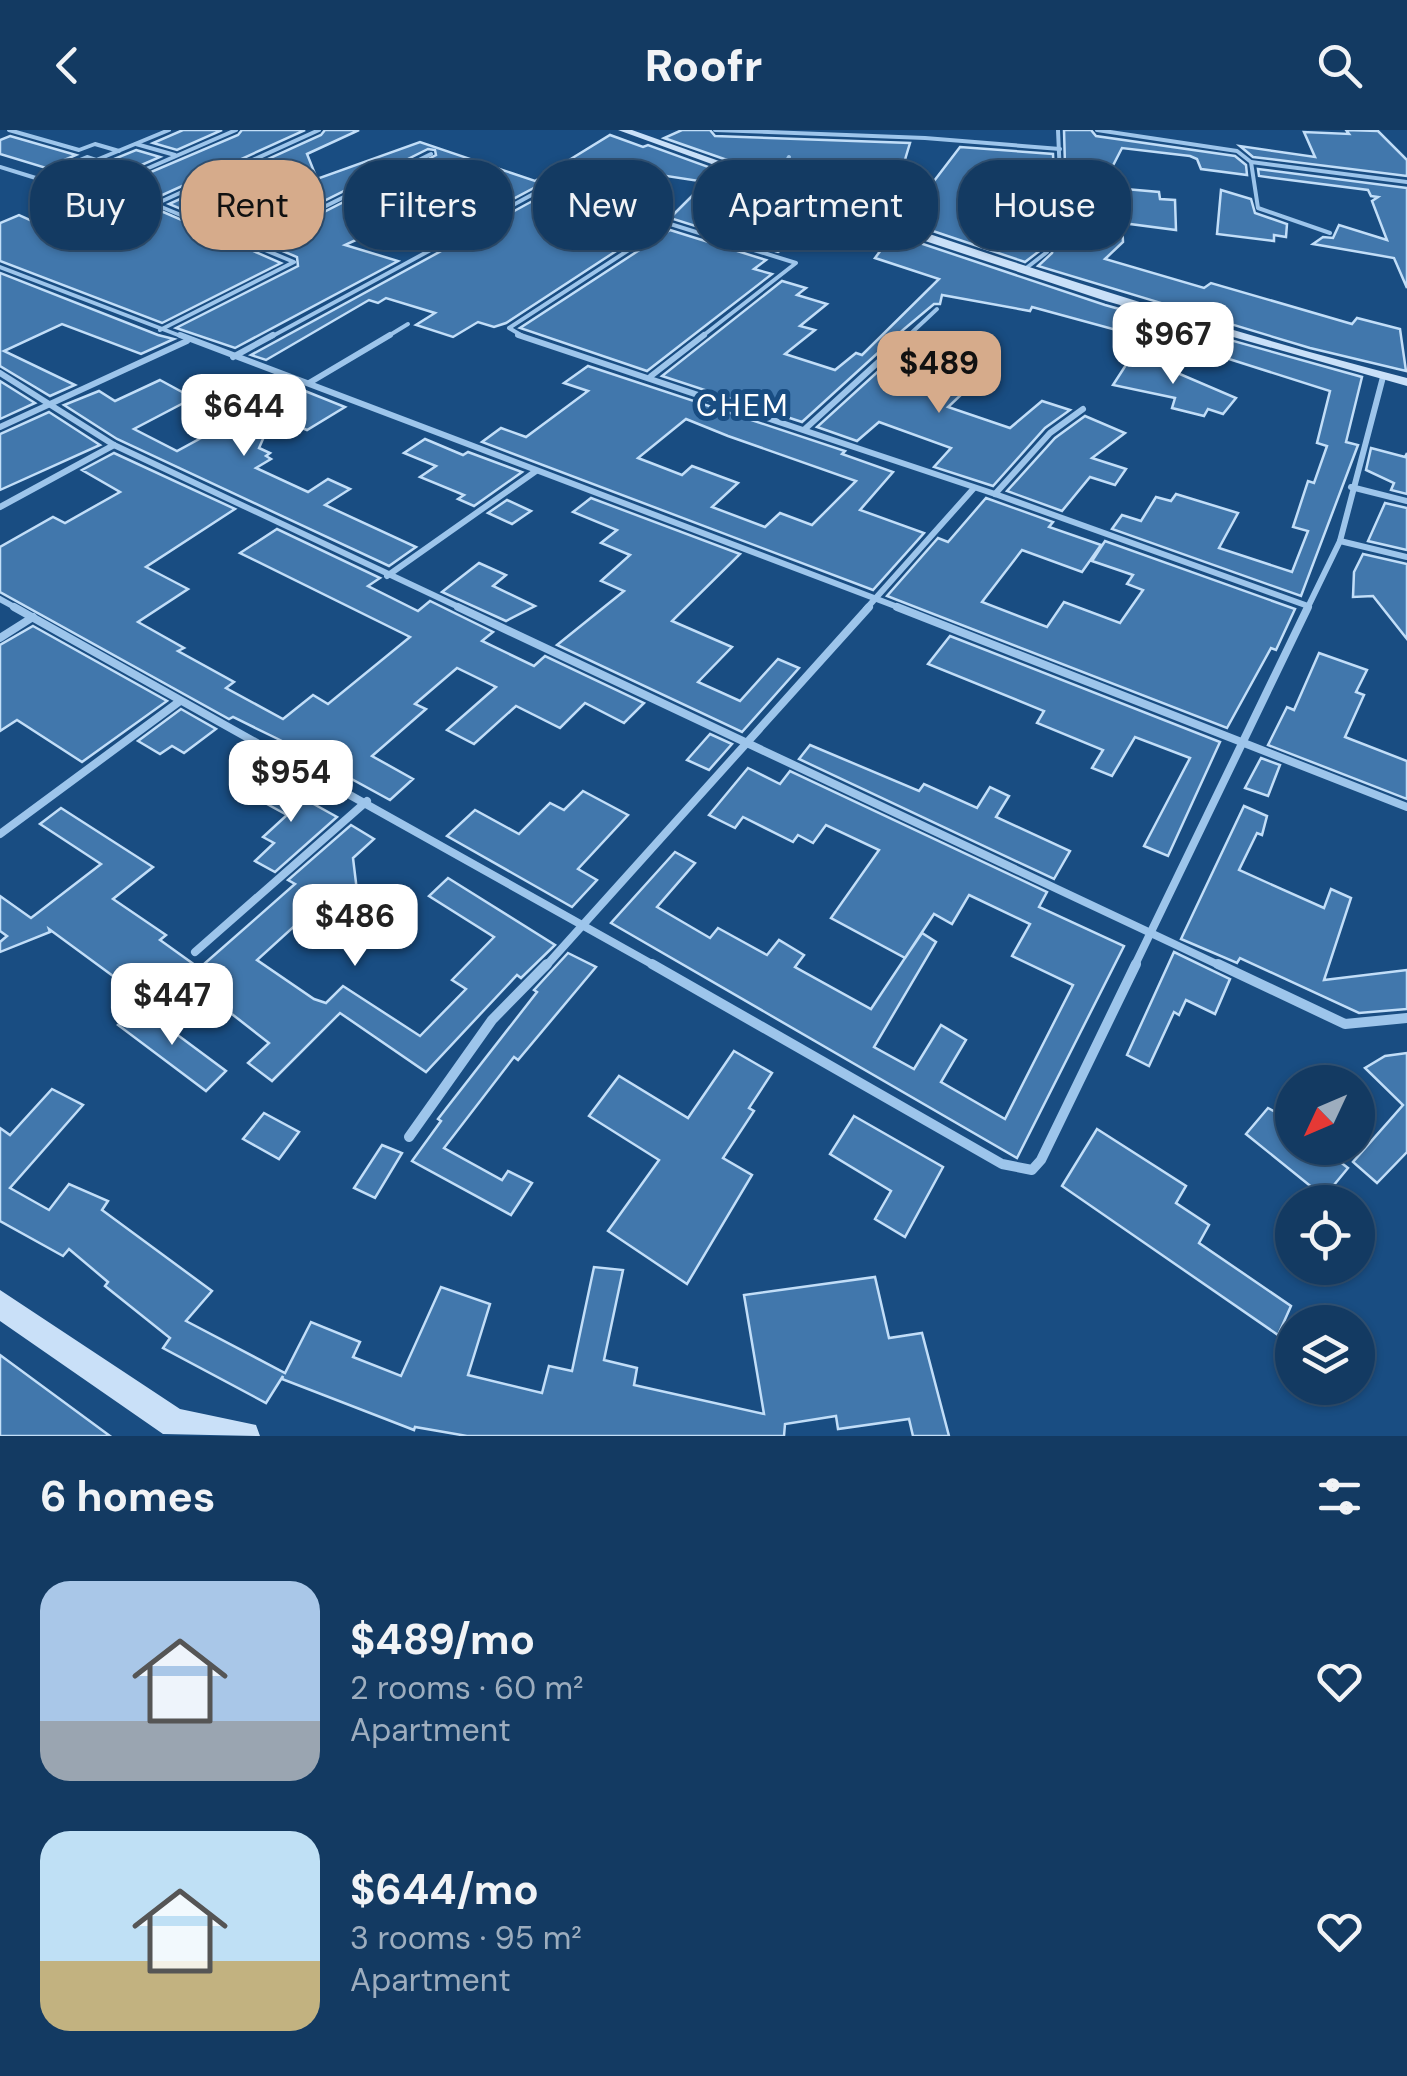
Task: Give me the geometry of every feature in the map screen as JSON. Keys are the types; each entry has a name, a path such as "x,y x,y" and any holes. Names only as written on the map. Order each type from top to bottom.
{"street":[{"path":"632,131 715,160"},
{"path":"938,240 1136,306 1407,382"},
{"path":"0,1304 174,1423 245,1436"}],"lane":[{"path":"4,130 79,150 95,144 119,151"},
{"path":"146,130 160,134"},
{"path":"82,160 96,160 169,130"},
{"path":"161,163 236,130"},
{"path":"254,160 319,130"},
{"path":"715,130 902,134 1060,149"},
{"path":"1025,269 1047,252 1061,199 1058,130"},
{"path":"1096,130 1227,148 1243,154 1251,162 1258,208 1330,233"},
{"path":"136,144 177,156"},
{"path":"324,207 432,154"},
{"path":"1251,162 1407,182"},
{"path":"0,166 30,176"},
{"path":"233,357 533,192"},
{"path":"181,194 159,204 181,213"},
{"path":"650,376 796,262 673,226"},
{"path":"160,330 294,262 269,250"},
{"path":"628,250 509,328 515,334 995,494 1308,606"},
{"path":"0,267 186,341 309,383 875,598 1407,807"},
{"path":"805,429 937,310"},
{"path":"309,383 408,324"},
{"path":"0,427 186,341"},
{"path":"0,374 114,446 1345,1024 1407,1018"},
{"path":"0,599 1018,1170 1032,1170 1340,541 1383,376"},
{"path":"995,494 1050,433 1083,409"},
{"path":"0,506 114,446"},
{"path":"387,576 536,471"},
{"path":"1351,487 1407,501"},
{"path":"410,1136 492,1020 584,927 974,488"},
{"path":"1340,541 1407,557"},
{"path":"0,638 33,617"},
{"path":"0,834 180,701"},
{"path":"195,952 366,801"}],"building":[{"path":"183,130 222,130 177,150 153,143"},
{"path":"242,130 305,130 239,160 181,160 181,187 161,196 161,168"},
{"path":"325,130 359,130 307,154 309,160 266,160"},
{"path":"682,130 710,130 715,136 910,143 905,160 727,160 664,138"},
{"path":"1064,130 1091,130 1096,136 1235,156 1246,165 1247,175 1201,169 1197,159 1190,156 1122,148 1116,160 1065,160"},
{"path":"1346,130 1378,131 1407,160 1407,176 1253,157 1240,146 1315,157 1304,132 1349,134"},
{"path":"610,135 693,161 693,180 673,177 673,160 569,160"},
{"path":"10,136 76,155 64,160 30,160 30,163 0,154 0,140"},
{"path":"420,142 473,160 426,160 436,155 435,150 428,149 406,160 370,160"},
{"path":"960,147 1053,154 1053,160 958,160 958,239 938,233 938,176"},
{"path":"136,150 160,157 153,160 112,160"},
{"path":"344,169 344,191 324,201 324,176"},
{"path":"1258,169 1407,188 1407,288 1394,258 1313,244 1323,237 1333,238 1339,225 1387,240 1372,201 1378,197 1371,196 1368,190 1259,176"},
{"path":"513,174 533,180 533,188 513,199"},
{"path":"1131,190 1159,192 1160,199 1175,200 1176,230 1131,224"},
{"path":"1221,190 1251,199 1255,213 1287,224 1286,237 1274,235 1274,241 1217,234"},
{"path":"693,195 693,225 673,219"},
{"path":"181,199 181,209 169,204"},
{"path":"533,201 533,250 618,250 494,327 478,322 453,337 416,325 435,313 386,298 378,303 369,300 266,360 251,355 443,250 513,250 513,212"},
{"path":"344,202 344,250 362,250 398,261 235,348 176,328 298,266 297,257 280,250 324,250 324,212"},
{"path":"161,211 181,220 181,250 251,250 281,263 162,323 0,261 0,223 19,215 30,220 30,250 161,250"},
{"path":"673,231 693,237 693,250 734,250 766,260 754,269 772,274 647,371 520,328 639,250 673,250"},
{"path":"938,249 1105,305 1362,377 1346,442 1358,445 1301,596 1112,529 1122,515 1141,521 1156,497 1171,501 1176,494 1238,513 1219,548 1292,572 1308,531 1293,527 1308,481 1314,483 1327,446 1317,443 1330,391 1144,332 1142,337 1032,307 1030,311 942,295 940,304 934,304 903,330 802,422 662,376 782,281 806,288 797,295 827,304 800,326 815,330 785,354 835,370 856,353 862,355 939,279 875,258 881,250"},
{"path":"989,250 1041,250 1025,262"},
{"path":"1115,250 1105,259 1204,288 1211,283 1352,324 1357,318 1400,329 1406,371 1310,348 1038,266 1052,253"},
{"path":"0,273 174,339 141,354 62,324 4,351 75,385 50,396 0,366"},
{"path":"918,335 912,352 979,378 948,407 1010,428 1042,401 1070,410 1045,428 993,486 934,467 951,448 879,422 857,441 817,427"},
{"path":"1133,354 1236,398 1223,414 1208,409 1204,416 1172,408 1175,398 1113,385"},
{"path":"588,366 845,451 842,454 893,472 860,510 924,533 873,590 482,442 501,428 526,437 588,391 564,383","holes":["686,419 856,481 812,525 780,513 765,527 712,507 738,483 692,466 682,475 638,458"]},
{"path":"160,380 193,398 134,429 177,451 295,387 345,407 307,430 273,416 259,448 270,453 266,456 271,459 256,468 308,492 328,479 350,489 325,505 416,547 389,566 117,439 64,405 99,391 115,401"},
{"path":"0,381 35,403 0,419"},
{"path":"49,412 100,445 0,490 0,434"},
{"path":"1085,416 1125,433 1092,458 1126,469 1115,485 1090,477 1062,511 1007,491 1055,438"},
{"path":"425,439 522,472 474,506 458,499 464,495 420,477 436,466 404,453"},
{"path":"1371,448 1405,457 1407,453 1407,494 1391,490 1394,483 1366,470"},
{"path":"114,453 235,509 146,567 188,589 138,622 184,648 178,651 234,682 226,688 283,719 313,695 328,704 410,637 240,553 277,529 380,578 368,586 418,611 430,601 493,632 482,641 534,666 545,656 644,703 624,723 585,703 560,728 516,706 474,744 447,730 496,687 457,668 415,704 426,709 372,756 413,779 390,800 282,741 233,717 229,719 0,592 0,547 53,517 65,523 120,492 82,470"},
{"path":"591,498 740,554 672,621 732,647 698,682 740,701 778,659 799,668 742,732 557,645 624,591 601,581 630,555 601,543 617,530 573,512"},
{"path":"986,498 1053,522 1049,527 1101,545 1082,572 1022,550 982,602 1047,627 1064,602 1120,623 1143,590 1127,584 1133,575 1092,561 1105,541 1295,609 1276,650 1271,648 1227,728 887,596 938,538 948,542"},
{"path":"507,500 531,511 512,524 488,513"},
{"path":"1385,503 1407,508 1407,550 1368,541"},
{"path":"1363,554 1407,564 1407,639 1373,596 1353,597 1354,572"},
{"path":"479,563 506,575 493,586 535,606 506,621 442,592"},
{"path":"33,626 167,701 82,762 17,720 0,731 0,645"},
{"path":"950,636 1220,742 1168,856 1144,846 1190,758 1135,737 1112,776 1092,768 1103,750 1037,723 1044,711 928,664"},
{"path":"1319,653 1367,670 1356,692 1364,695 1345,737 1407,761 1407,799 1268,745 1287,707 1294,710"},
{"path":"181,709 216,729 184,753 172,746 160,754 138,741"},
{"path":"710,734 732,744 709,770 687,760"},
{"path":"810,745 919,791 924,784 977,808 990,787 1009,796 996,817 1070,851 1054,879 799,759"},
{"path":"1261,758 1280,765 1268,796 1245,788"},
{"path":"748,768 780,784 790,771 1047,892 1039,907 1124,946 1017,1158 611,923 675,852 695,863 657,907 710,938 718,928 767,955 779,940 804,955 795,967 871,1009 905,958 831,918 879,850 826,825 813,843 798,835 793,842 743,817 735,828 709,815","holes":["969,895 1030,924 1012,956 1073,985 1005,1119 941,1082 966,1040 941,1025 914,1069 874,1047 936,942 922,933 905,958 934,914 952,924"]},
{"path":"274,782 337,817 275,872 255,861 274,843 263,837 287,815 256,798"},
{"path":"583,791 628,815 578,869 597,880 572,907 447,836 475,810 519,834 550,803 564,810"},
{"path":"1244,806 1267,816 1262,835 1257,833 1239,870 1324,908 1331,889 1351,898 1324,980 1407,970 1407,1009 1359,1013 1240,958 1237,963 1181,939"},
{"path":"61,808 153,867 113,899 166,935 160,940 199,968 158,1009 49,929 50,932 0,952 0,942 7,936 0,931 0,896 31,918 101,864 40,824"},
{"path":"351,825 374,839 353,858 357,891 337,909 323,900 257,960 314,999 326,1003 343,986 420,1036 466,989 452,980 494,937 429,896 448,878 555,945 521,978 517,975 426,1072 340,1013 272,1081 248,1063 269,1043 187,979 295,884 288,880"},
{"path":"1174,952 1230,979 1215,1014 1186,1000 1179,1015 1174,1012 1149,1066 1127,1055"},
{"path":"568,953 596,967 518,1060 514,1057 444,1148 502,1180 508,1171 532,1183 511,1215 412,1161 441,1121 438,1119 537,992 534,990"},
{"path":"138,1006 226,1071 206,1091 118,1025"},
{"path":"734,1051 772,1073 749,1108 754,1111 723,1158 752,1175 687,1284 608,1231 659,1160 589,1116 619,1076 688,1118"},
{"path":"1407,1053 1407,1152 1377,1183 1356,1165 1375,1165 1375,1137 1403,1105 1375,1078 1375,1065 1370,1065 1385,1056"},
{"path":"52,1089 83,1105 10,1188 49,1210 69,1184 108,1201 102,1210 212,1291 186,1321 285,1373 311,1322 360,1342 353,1357 401,1376 441,1287 490,1304 468,1375 542,1393 549,1366 572,1371 594,1267 623,1270 604,1360 637,1368 634,1385 764,1414 744,1295 875,1277 889,1338 922,1333 949,1436 913,1436 909,1419 838,1429 836,1416 785,1424 784,1436 467,1436 415,1427 414,1430 282,1379 283,1376 266,1403 163,1348 170,1338 105,1286 108,1282 69,1249 63,1256 0,1221 0,1128 10,1135"},
{"path":"1268,1108 1275,1112 1275,1157 1246,1134"},
{"path":"264,1113 299,1132 279,1159 243,1139"},
{"path":"854,1116 943,1167 905,1237 875,1219 891,1191 830,1154"},
{"path":"1097,1129 1186,1186 1176,1203 1209,1225 1199,1243 1290,1305 1275,1305 1275,1333 1062,1186"},
{"path":"382,1145 402,1153 375,1198 354,1188"},
{"path":"1284,1165 1348,1168 1334,1185 1309,1185"},
{"path":"0,1355 110,1436 0,1436"}],"district":[{"name":"CHEM","path":"743,406"}]}
